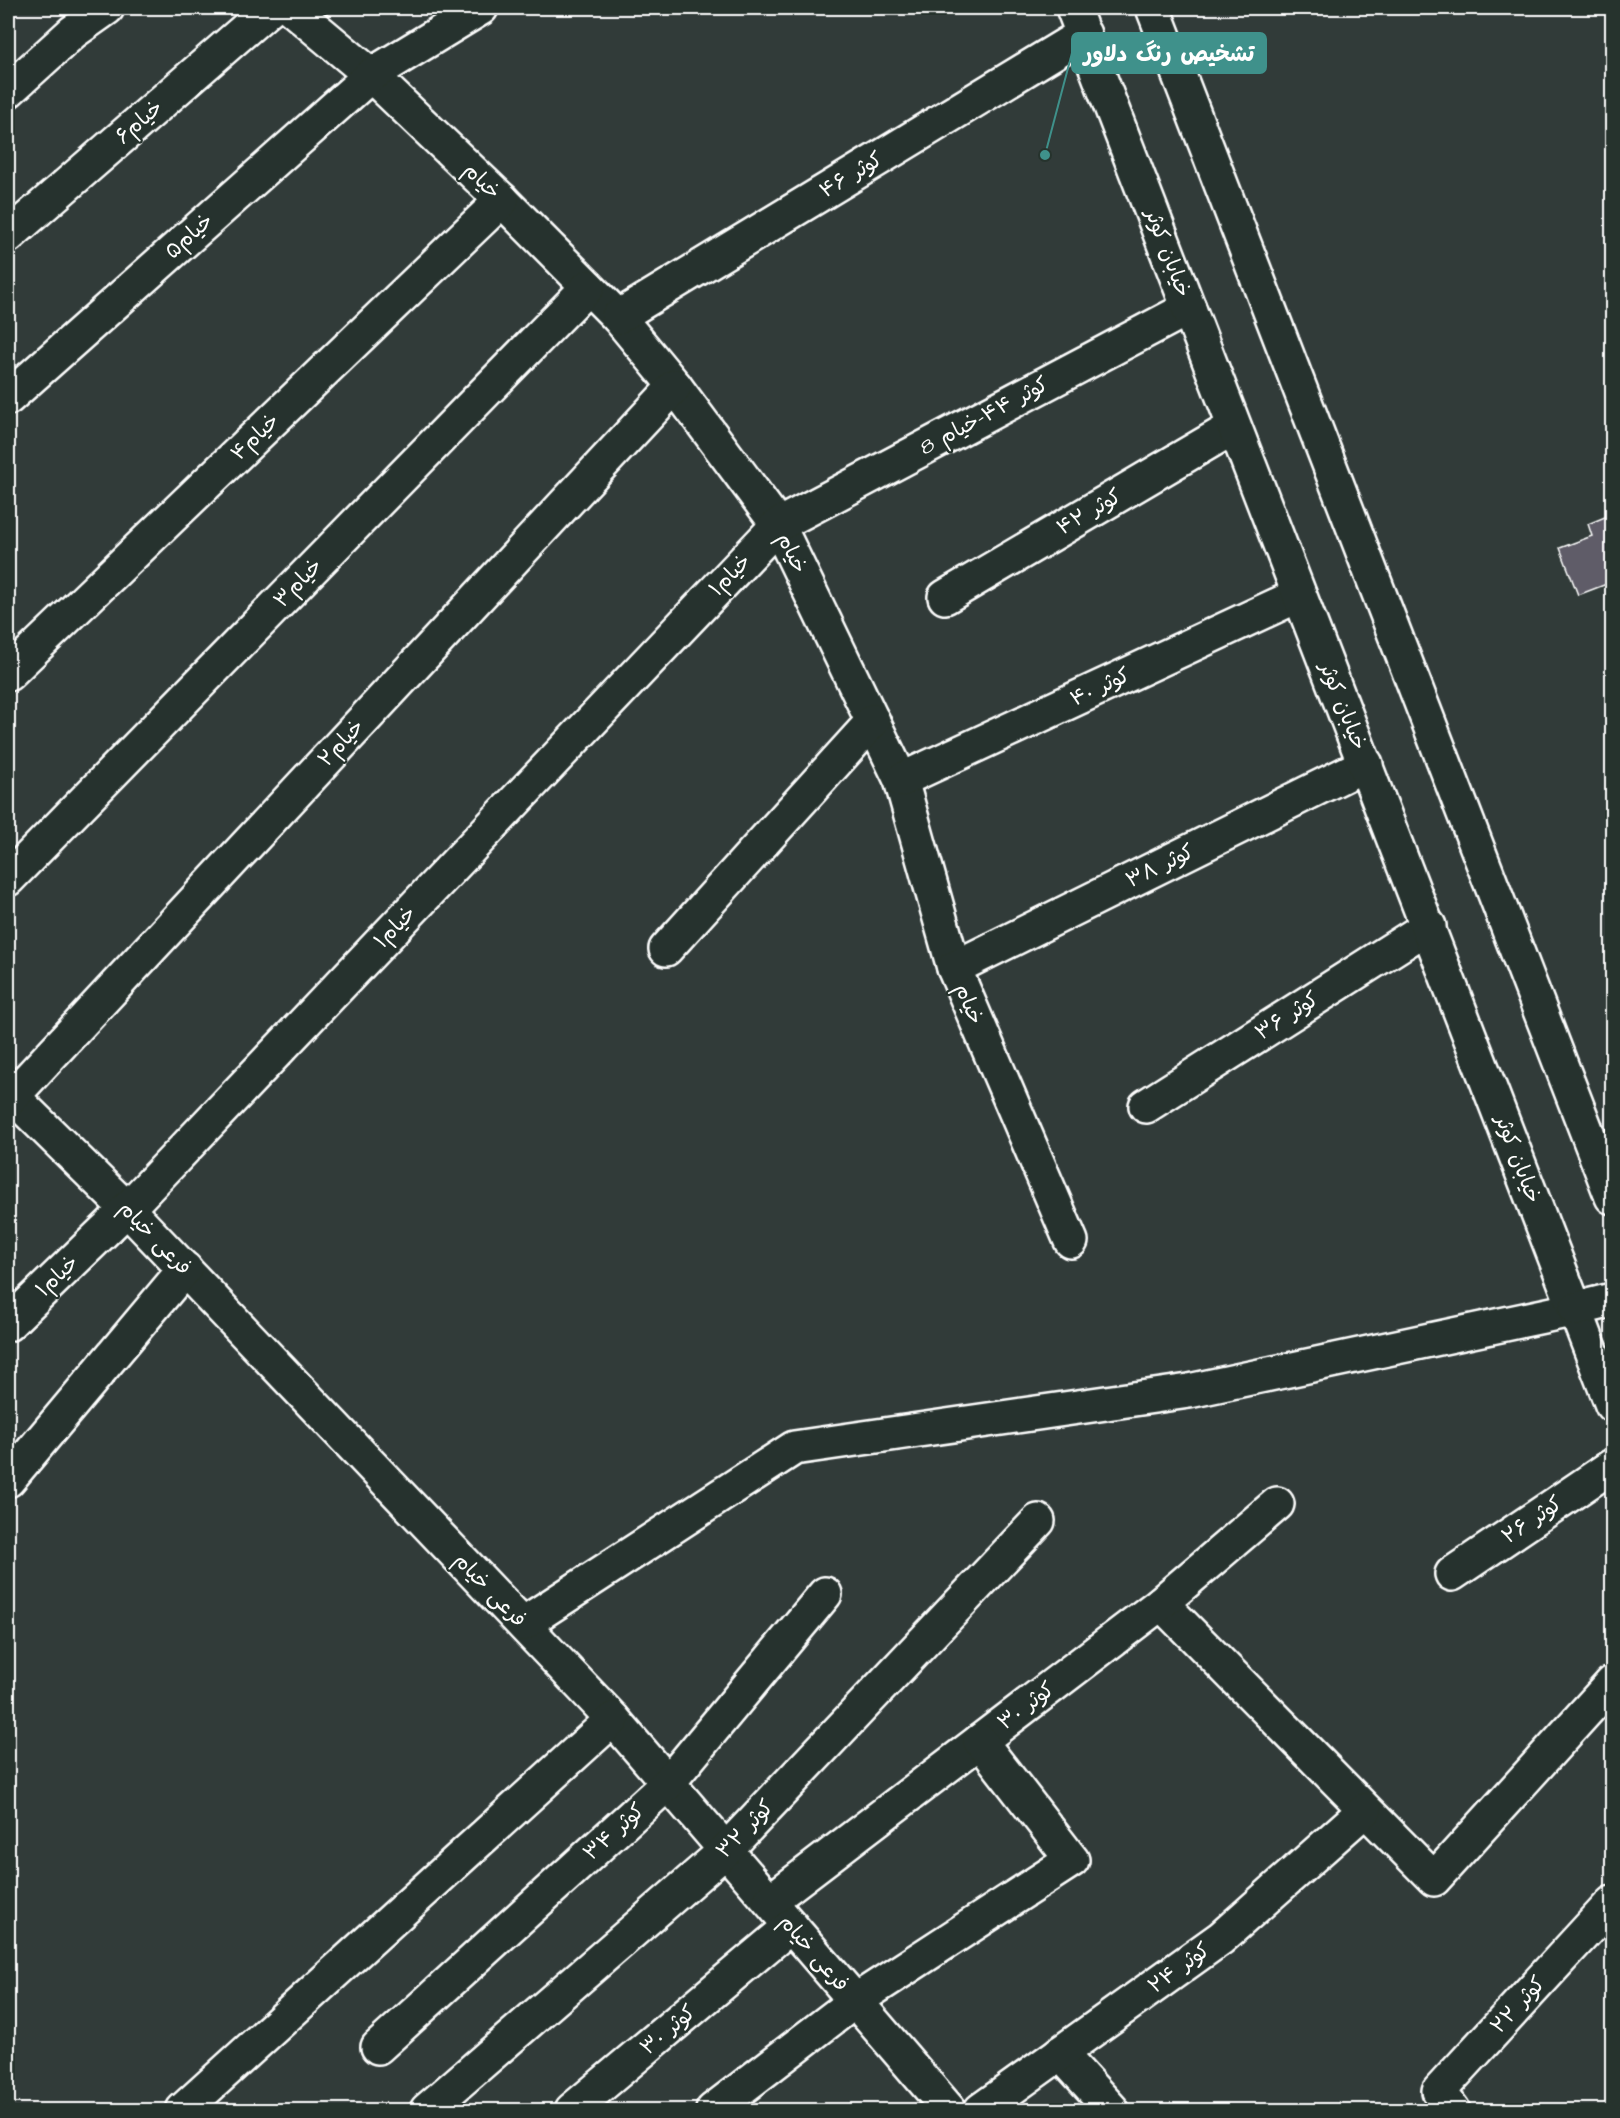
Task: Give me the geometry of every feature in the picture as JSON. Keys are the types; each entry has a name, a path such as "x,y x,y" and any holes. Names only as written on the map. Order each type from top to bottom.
{"street":[{"path":"8,91 74,32 107,8"},
{"name":"خیام۶","path":"8,236 270,8"},
{"name":"خیام","path":"291,8 371,75 502,200 618,316 675,386 778,525 901,780 954,968 1071,1241"},
{"name":"خیام۵","path":"8,398 371,75 482,8"},
{"path":"1153,8 1612,1197"},
{"name":"خیابان کوثر","path":"1079,21 1612,1405"},
{"name":"کوثر ۴۶","path":"618,316 1079,21"},
{"name":"خیام۴","path":"8,674 502,200"},
{"name":"خیام۳","path":"8,879 588,287"},
{"name":"کوثر ۴۴-خیام 8","path":"778,525 1189,308"},
{"name":"خیام۲","path":"9,1096 675,386"},
{"name":"کوثر ۴۲","path":"945,597 1234,427"},
{"name":"خیام۱","path":"8,1324 128,1209 778,525"},
{"name":"کوثر ۴۰","path":"901,780 1299,595"},
{"path":"666,949 873,721"},
{"name":"کوثر ۳۸","path":"954,968 1366,764"},
{"name":"کوثر ۳۶","path":"1146,1106 1429,926"},
{"name":"فرعی خیام","path":"9,1096 128,1209 613,1719 724,1851 770,1901 949,2110"},
{"path":"8,1480 185,1269"},
{"path":"523,1624 794,1448 1189,1391 1576,1309 1612,1299"},
{"name":"کوثر ۲۶","path":"1452,1574 1612,1466"},
{"name":"کوثر ۳۰","path":"770,1901 1161,1603 1277,1504"},
{"name":"کوثر ۳۲","path":"427,2110 724,1851 1038,1521"},
{"name":"کوثر ۳۴","path":"378,2047 668,1784 825,1594"},
{"path":"1161,1603 1434,1879 1612,1683"},
{"path":"183,2110 613,1719"},
{"path":"713,2110 855,2001 1072,1860 980,1742"},
{"name":"کوثر ۲۴","path":"981,2110 1221,1938 1365,1810"},
{"name":"کوثر ۲۲","path":"1453,2110 1439,2091 1612,1903"},
{"name":"کوثر ۳۰","path":"572,2110 791,1926"},
{"path":"1060,2053 1112,2110"}],"building":[{"path":"1612,514 1612,582 1578,595 1560,548 1592,536 1588,524"}],"place":[{"name":"تشخیص رنگ دلاور","path":"1045,155"}]}
